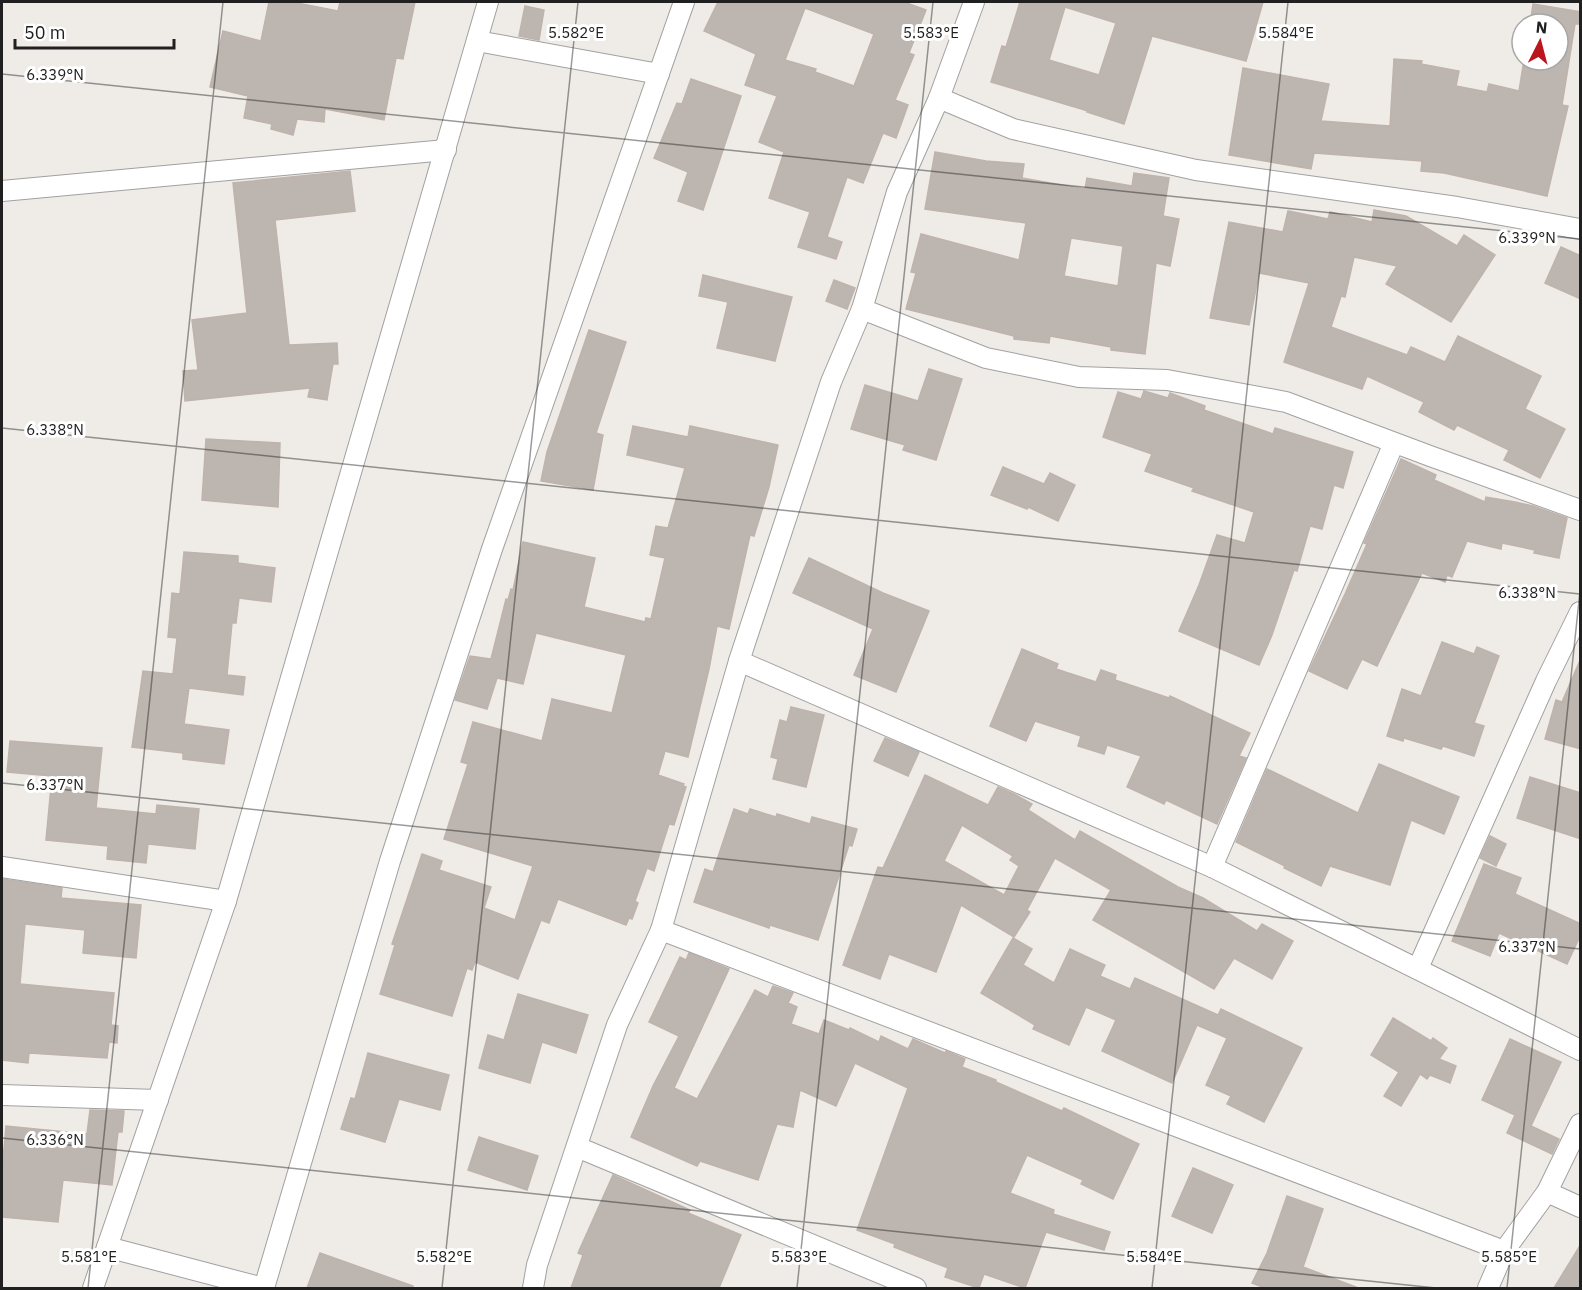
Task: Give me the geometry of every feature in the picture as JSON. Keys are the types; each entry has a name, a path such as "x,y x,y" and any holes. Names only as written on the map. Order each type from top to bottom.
{"street":[{"path":"93,1288 226,901 488,2"},
{"path":"108,1247 264,1288 397,839 492,549 684,2"},
{"path":"533,1288 537,1265 617,1025 661,930 739,661 831,382 862,309 897,192 939,98 974,2"},
{"path":"477,41 659,74"},
{"path":"939,98 1013,129 1196,170 1456,207 1581,229"},
{"path":"2,191 446,150"},
{"path":"862,309 986,358 1079,377 1167,380 1286,402 1581,510"},
{"path":"1212,867 1394,443"},
{"path":"1418,968 1546,681 1581,612"},
{"path":"739,661 1212,867 1581,1050"},
{"path":"2,867 226,901"},
{"path":"661,930 1504,1251"},
{"path":"2,1095 158,1100"},
{"path":"1488,1288 1504,1251 1547,1192 1581,1124"},
{"path":"577,1147 916,1288"},
{"path":"1547,1192 1581,1207"}],"building":[{"path":"269,2 292,2 338,11 340,2 415,2 403,59 396,58 384,120 325,109 324,122 297,119 293,135 271,129 272,124 244,118 248,96 210,87 223,31 261,41"},
{"path":"718,2 904,2 926,10 909,53 914,55 895,100 908,105 896,138 883,133 863,183 847,177 827,237 842,242 836,259 798,247 810,212 769,198 784,152 759,142 777,96 745,85 756,54 704,31","holes":["805,8 874,34 854,86 815,72 816,69 785,60"]},
{"path":"1020,2 1263,2 1246,61 1152,36 1124,124 991,82 1002,46 1006,47","holes":["1065,7 1116,23 1099,75 1049,60"]},
{"path":"1533,4 1581,12 1581,24 1575,24 1570,55 1570,12 1532,12"},
{"path":"525,6 544,10 539,40 519,36"},
{"path":"1394,59 1422,61 1421,64 1459,71 1456,86 1487,92 1489,84 1519,91 1522,72 1567,72 1562,105 1568,106 1547,196 1444,173 1421,171 1422,161 1314,153 1311,169 1229,155 1243,68 1329,84 1321,121 1390,126"},
{"path":"691,79 741,96 703,210 678,201 688,172 654,158 677,103 682,104"},
{"path":"935,152 986,161 1024,164 1022,178 1085,189 1087,178 1132,186 1134,173 1169,178 1163,216 1179,219 1170,266 1156,263 1145,354 1111,350 1111,347 1050,336 1049,343 1014,339 1014,336 906,309 916,273 911,272 921,234 1019,260 1026,223 925,209","holes":["1071,238 1123,246 1118,286 1064,276"]},
{"path":"350,171 355,211 275,220 289,345 337,343 338,364 333,364 327,400 308,397 310,388 185,401 183,371 198,370 192,320 247,313 233,183"},
{"path":"1374,210 1406,216 1457,246 1464,235 1495,255 1451,322 1386,284 1397,266 1354,257 1345,297 1341,296 1331,327 1407,355 1411,347 1445,362 1458,336 1541,376 1525,409 1565,429 1540,478 1504,460 1509,450 1457,425 1454,430 1419,412 1424,402 1367,376 1362,389 1284,362 1309,283 1259,273 1249,325 1210,318 1229,222 1283,232 1288,211 1328,219 1330,212 1372,222"},
{"path":"1561,247 1581,256 1581,299 1545,283"},
{"path":"703,275 792,297 775,361 717,348 728,302 699,296"},
{"path":"834,280 855,288 847,309 826,301"},
{"path":"589,330 626,342 596,433 603,435 593,490 541,481 547,452"},
{"path":"929,369 962,379 936,460 903,450 905,445 851,429 865,385 918,401"},
{"path":"1144,391 1168,398 1170,393 1205,406 1204,410 1273,434 1275,428 1353,452 1343,488 1334,485 1322,529 1310,526 1297,571 1294,570 1272,635 1259,665 1179,631 1217,535 1245,543 1254,512 1192,491 1194,488 1145,471 1152,454 1103,437 1118,392 1141,399"},
{"path":"633,426 688,437 690,426 778,445 769,487 754,536 750,535 729,629 717,626 688,757 665,751 658,775 684,784 683,786 686,787 674,825 669,824 654,871 647,868 635,901 638,903 632,919 629,918 626,925 558,899 549,923 541,920 518,979 475,962 472,970 467,968 452,1016 380,994 395,945 392,944 422,854 442,861 439,870 491,887 484,908 515,920 533,866 444,839 468,764 461,762 473,722 542,741 552,699 612,713 626,655 536,633 523,684 497,678 487,709 455,700 470,656 491,659 506,599 508,600 511,589 513,590 523,542 595,558 584,607 645,622 646,618 651,619 665,558 650,555 656,526 668,528 685,468 627,455"},
{"path":"206,439 280,443 278,507 202,500"},
{"path":"1401,459 1436,475 1434,480 1485,502 1486,497 1515,502 1567,518 1559,558 1502,543 1501,549 1467,541 1452,577 1447,575 1445,582 1422,573 1377,666 1362,659 1347,689 1309,671 1367,544 1364,543"},
{"path":"1003,467 1044,484 1050,473 1075,485 1058,521 1028,507 1027,509 991,495"},
{"path":"184,552 238,556 238,563 275,568 271,602 239,598 236,623 232,623 227,675 245,677 243,695 189,688 184,724 229,730 224,764 183,759 183,753 132,747 143,671 173,674 177,638 168,637 172,593 180,594"},
{"path":"809,558 883,593 929,611 896,692 854,675 873,629 793,593"},
{"path":"1442,642 1474,654 1477,647 1499,656 1474,723 1484,726 1474,756 1443,746 1441,749 1404,738 1403,741 1387,736 1402,689 1421,696"},
{"path":"1022,649 1058,664 1056,669 1096,682 1101,670 1116,675 1115,680 1169,698 1170,696 1250,733 1239,756 1246,758 1217,824 1166,800 1164,804 1127,787 1141,756 1107,745 1104,754 1078,746 1081,736 1035,721 1026,741 990,726"},
{"path":"1581,658 1581,749 1545,739 1556,700 1562,702"},
{"path":"791,707 824,715 806,787 773,779 778,759 771,757 780,720 787,722"},
{"path":"885,738 919,752 908,776 874,761"},
{"path":"10,741 102,748 96,808 156,814 157,805 199,809 195,849 148,844 146,863 107,859 108,846 46,840 52,776 7,772"},
{"path":"1379,764 1459,797 1444,834 1411,820 1390,885 1330,866 1321,886 1236,842 1267,769 1358,813"},
{"path":"925,775 988,805 998,787 1032,804 1028,810 1075,840 1080,831 1178,887 1203,898 1257,931 1262,924 1293,941 1272,979 1234,958 1214,989 1093,920 1111,890 1055,858 1027,910 1030,912 1014,937 961,905 936,972 889,954 880,979 843,965 878,867 883,868","holes":["962,825 1013,856 1010,860 1019,866 1004,895 944,861"]},
{"path":"1530,777 1581,793 1581,839 1517,818"},
{"path":"734,809 748,814 750,809 776,817 777,814 810,824 812,817 857,829 852,846 849,845 818,940 770,925 769,928 694,902 705,869 713,872"},
{"path":"1490,836 1506,844 1496,866 1480,858"},
{"path":"1484,864 1521,878 1515,894 1581,924 1581,934 1567,964 1499,933 1490,956 1452,941"},
{"path":"2,879 62,888 61,898 141,905 136,958 83,953 85,930 25,924 20,984 114,993 111,1025 118,1026 117,1043 109,1042 107,1058 29,1053 28,1063 2,1060"},
{"path":"1013,938 1032,949 1023,965 1054,983 1070,949 1105,965 1100,976 1130,989 1135,978 1218,1015 1221,1009 1302,1048 1264,1122 1227,1104 1231,1096 1206,1085 1227,1038 1197,1025 1172,1083 1102,1051 1116,1020 1086,1007 1069,1045 1033,1029 1035,1025 981,993"},
{"path":"689,953 729,969 674,1088 697,1099 755,990 768,997 773,986 793,993 788,1003 797,1007 791,1024 819,1034 824,1020 849,1030 850,1028 879,1042 881,1036 908,1049 913,1039 965,1059 962,1067 1062,1111 1064,1108 1139,1144 1113,1199 1081,1184 1083,1180 1027,1155 1010,1193 1054,1210 1053,1214 1110,1232 1104,1250 1046,1232 1025,1288 984,1274 979,1288 945,1277 948,1268 857,1230 908,1088 855,1063 836,1106 800,1090 793,1127 777,1124 758,1180 700,1161 697,1166 631,1137 653,1086 679,1036 649,1022 680,957 686,960"},
{"path":"518,994 588,1015 576,1053 542,1042 530,1083 479,1068 488,1035 504,1040"},
{"path":"1393,1018 1431,1041 1433,1038 1447,1048 1439,1059 1456,1066 1450,1083 1430,1075 1427,1079 1420,1074 1401,1106 1384,1096 1399,1072 1371,1055"},
{"path":"1510,1039 1561,1062 1531,1126 1559,1139 1552,1154 1507,1133 1515,1115 1482,1100"},
{"path":"368,1053 449,1075 440,1110 399,1099 385,1142 341,1129 351,1098 355,1099"},
{"path":"90,1110 124,1111 122,1132 118,1132 112,1185 63,1180 58,1222 2,1217 2,1172 6,1126 87,1134"},
{"path":"479,1137 538,1156 527,1190 468,1170"},
{"path":"1193,1168 1233,1185 1212,1233 1172,1216"},
{"path":"613,1175 690,1210 688,1213 741,1235 719,1288 571,1288 583,1255 578,1253"},
{"path":"1287,1196 1323,1209 1303,1267 1355,1288 1265,1288 1252,1283 1267,1253"},
{"path":"1581,1244 1581,1288 1554,1288"},
{"path":"320,1253 413,1286 413,1288 307,1288"}]}
